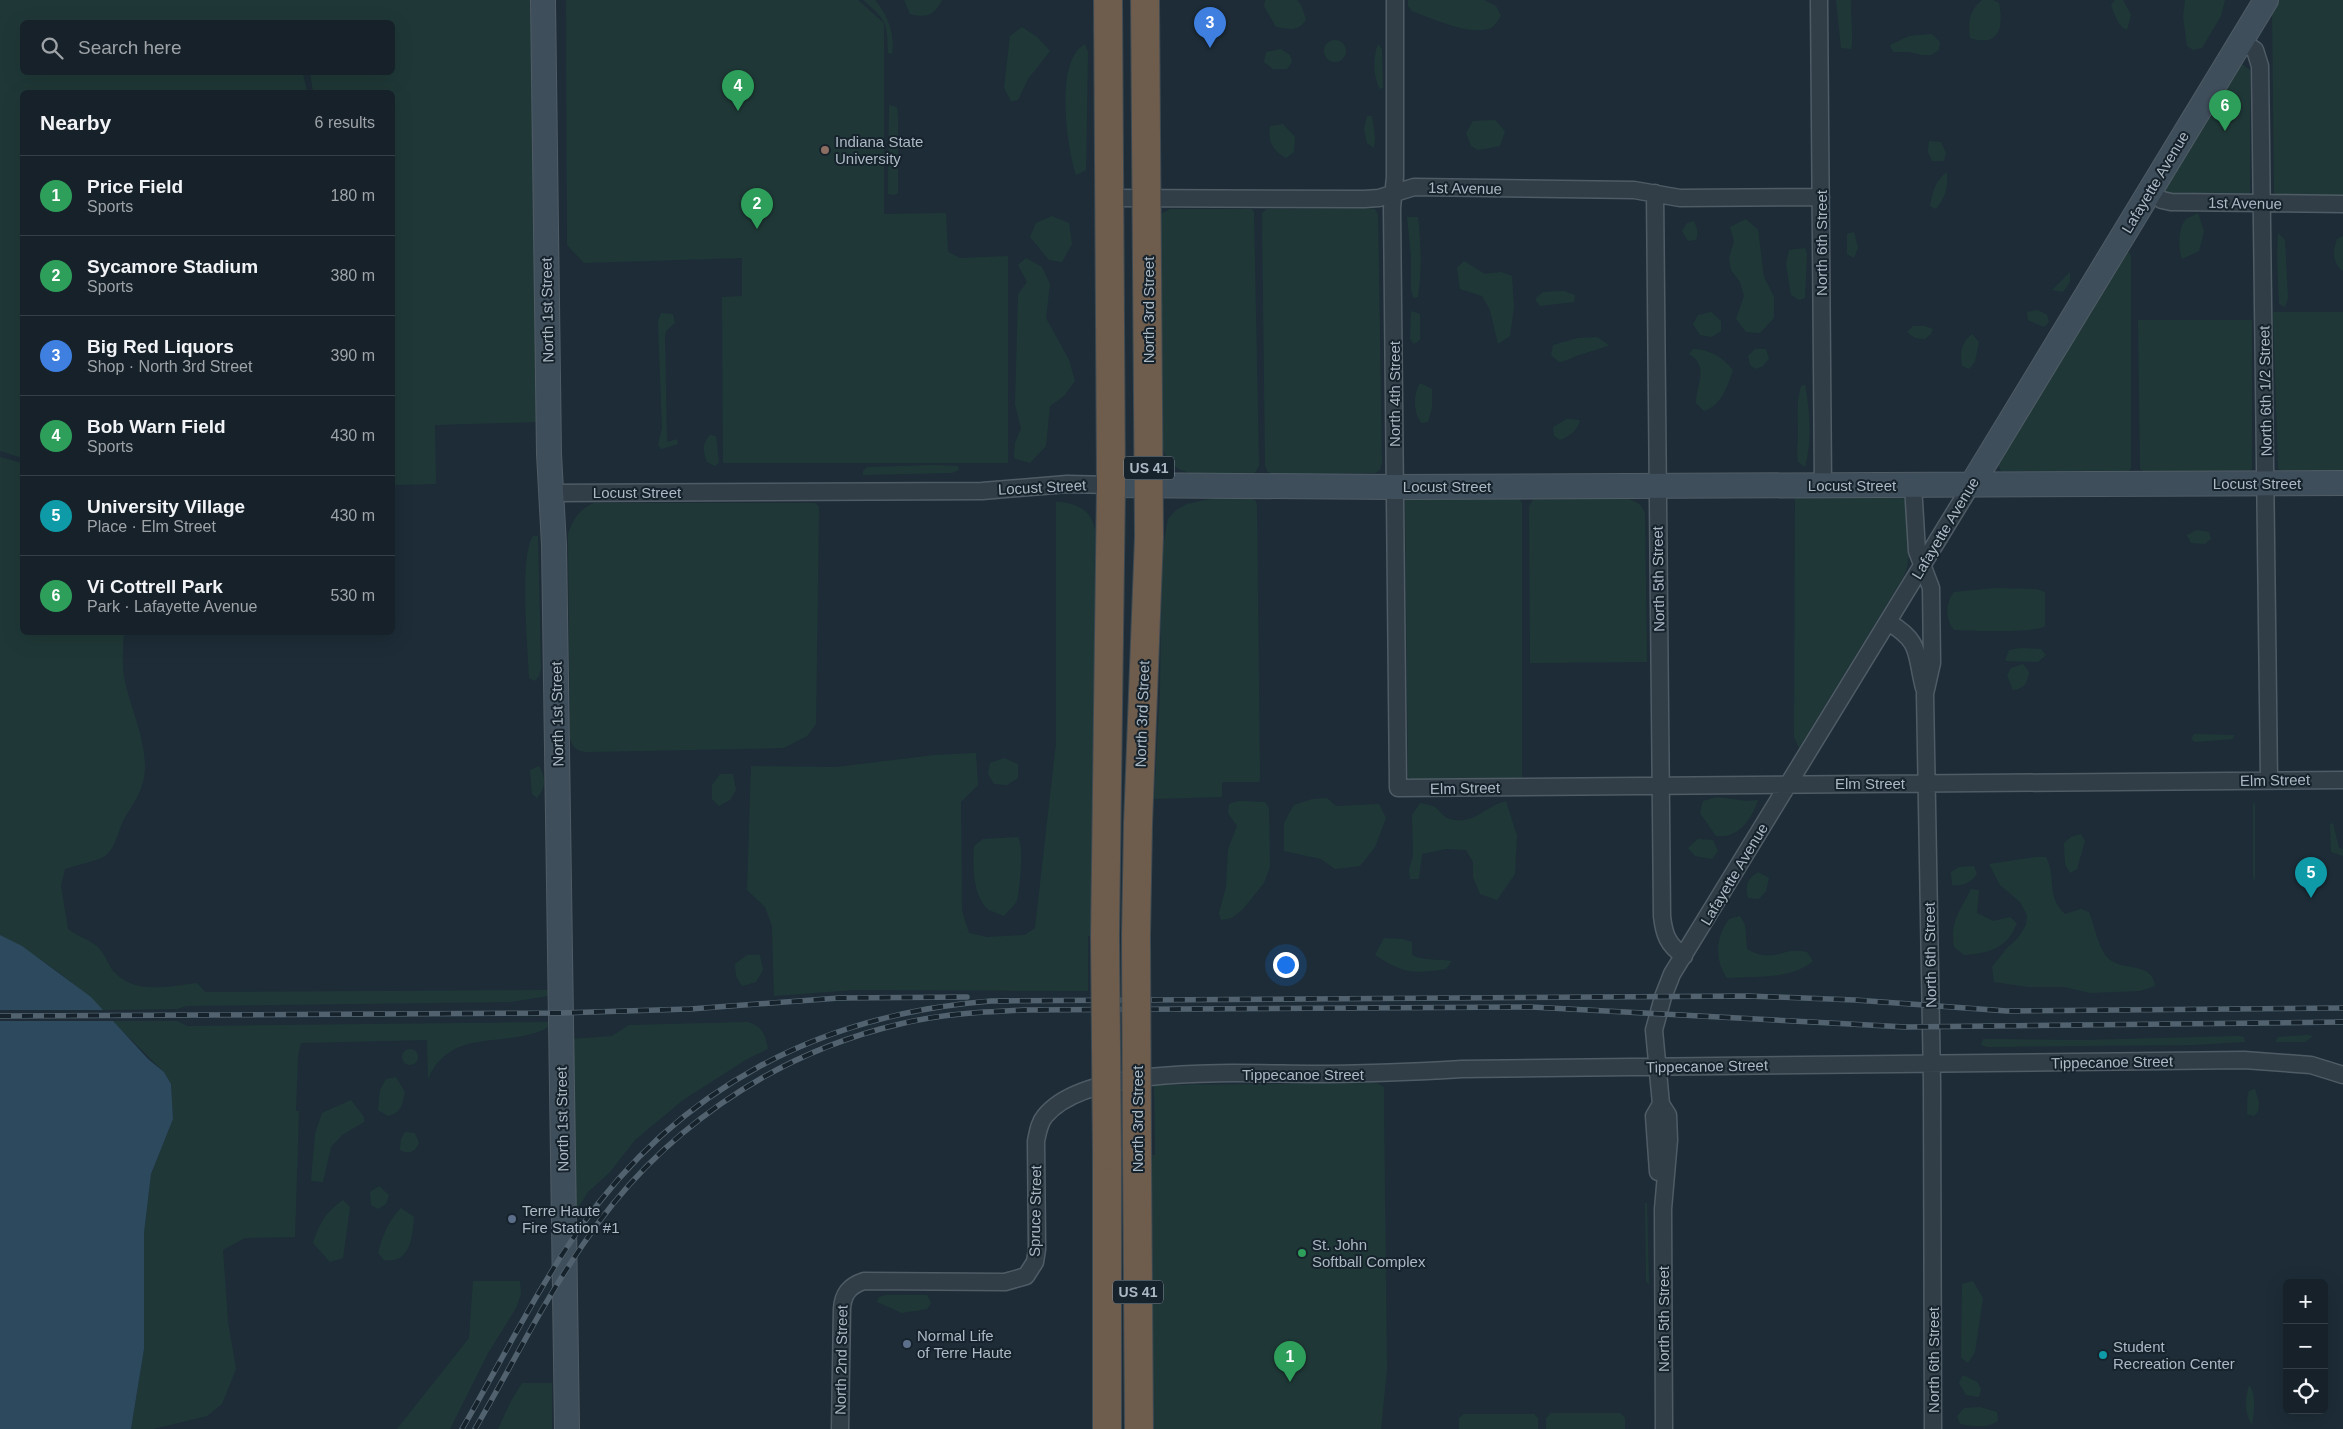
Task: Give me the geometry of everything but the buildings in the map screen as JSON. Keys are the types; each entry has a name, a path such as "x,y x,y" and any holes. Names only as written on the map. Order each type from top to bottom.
{"highway":[{"name":"North 3rd Street","path":"1107,1429 1106,936 1111,485 1108,0"},
{"name":"North 3rd Street","path":"1139,1429 1136,936 1149,486 1145,0"}],"street":[{"name":"North 1st Street","path":"543,0 548,432 555,574 567,1429"},
{"name":"North 4th Street","path":"1395,0 1393,193 1394,487 1398,788"},
{"name":"North 6th Street","path":"1819,0 1823,485"},
{"name":"Lafayette Avenue","path":"1658,1066 1654,1030 1666,988 1684,956 2266,0"},
{"name":"North 6th 1/2 Street","path":"2241,41 2255,50 2260,66 2268,780"},
{"name":"1st Avenue","path":"1110,198 1364,199 1414,187 1634,190 1680,198 1821,197"},
{"name":"1st Avenue","path":"2150,192 2162,200 2171,202 2343,204"},
{"name":"North 5th Street","path":"1655,193 1662,923 1667,940 1672,947 1684,956"},
{"name":"Locust Street","path":"551,493 982,491 1067,484 1394,487 2343,483"},
{"name":"North 6th Street","path":"1914,484 1917,551 1931,588 1932,662 1925,694 1932,1063 1933,1429"},
{"path":"1888,622 1902,630 1914,642 1925,694"},
{"name":"Elm Street","path":"1398,788 2343,780"},
{"name":"Tippecanoe Street","path":"1073,1096 1120,1081 1156,1075 1371,1074 1462,1069 2244,1060 2311,1065 2343,1075"},
{"name":"North 5th Street","path":"1658,1066 1661,1104 1654,1116 1662,1209 1664,1429"},
{"name":"Spruce Street","path":"846,1292 852,1286 864,1281 1006,1282 1026,1276 1035,1262 1037,1249 1036,1141 1039,1126 1045,1116 1073,1096"},
{"name":"North 2nd Street","path":"840,1429 842,1309 843,1298 846,1292"}],"green space":[{"path":"0,0 535,0 540,422 435,425 436,484 395,485 395,90 313,90 310,75 395,75 395,20 20,20 20,75 303,75 307,90 20,90 20,457 0,451"},
{"path":"566,0 858,0 884,23 884,214 946,213 948,252 960,258 1008,256 1008,463 723,463 722,297 742,296 742,258 584,263 567,245"},
{"path":"863,0 875,0 884,12 890,25 893,46 892,54 888,53 884,22"},
{"path":"904,0 942,0 933,13 921,16 910,14"},
{"path":"1265,0 1297,0 1306,19 1297,28 1276,27 1264,6"},
{"path":"1408,0 1484,0 1496,6 1501,16 1491,28 1473,30 1440,22 1412,11 1408,6"},
{"path":"1836,0 1851,0 1851,49 1841,48"},
{"path":"1982,0 1993,0 1999,3 2000,27 1993,37 1987,40 1970,38 1970,17 1974,8"},
{"path":"2115,0 2123,0 2131,15 2127,30 2119,23 2115,16 2111,5"},
{"path":"2185,0 2225,0 2221,16 2202,48 2193,50 2187,46 2183,17"},
{"path":"2277,0 2343,0 2343,198 2274,195 2272,8"},
{"path":"1022,27 1037,37 1050,51 1028,79 1018,100 1011,101 1004,88 1010,36"},
{"path":"1932,34 1940,42 1939,50 1931,55 1893,52 1890,45 1909,36"},
{"path":"1335,40 1343,43 1346,51 1343,59 1335,62 1327,59 1324,51 1327,43"},
{"path":"1085,44 1088,52 1086,170 1076,175 1069,145 1066,86 1069,68 1075,53"},
{"path":"1378,44 1382,49 1383,88 1380,89 1376,79 1375,67 1375,55"},
{"path":"1281,49 1290,55 1292,62 1287,69 1273,69 1264,62 1266,52"},
{"path":"2242,64 2250,70 2250,194 2172,196 2162,192 2239,65"},
{"path":"889,105 897,107 898,117 898,193 894,195 888,194"},
{"path":"1367,116 1372,116 1375,137 1374,148 1367,143 1364,129"},
{"path":"1495,120 1505,131 1500,146 1478,150 1471,146 1466,133 1473,121"},
{"path":"1283,124 1295,137 1294,152 1286,158 1274,149 1270,141 1270,126"},
{"path":"1929,141 1941,142 1946,153 1944,161 1932,161 1928,152"},
{"path":"1947,172 1946,192 1936,209 1930,206 1934,191 1937,183"},
{"path":"1170,209 1252,209 1254,212 1259,466 1254,474 1204,475 1186,472 1171,462 1162,447 1159,215"},
{"path":"1267,209 1375,209 1378,215 1382,463 1380,470 1375,473 1271,474 1267,471 1265,465 1262,213"},
{"path":"2198,213 2204,231 2199,251 2182,259 2179,244 2181,228 2186,219"},
{"path":"1052,216 1069,223 1072,244 1062,262 1049,260 1030,237 1036,223"},
{"path":"1407,217 1418,217 1420,237 1421,267 1418,297 1413,298 1411,289 1411,256"},
{"path":"1746,219 1758,230 1764,277 1774,297 1774,318 1760,333 1746,332 1736,319 1744,296 1740,282 1731,270 1729,258 1734,241 1730,227"},
{"path":"1694,221 1697,237 1696,240 1688,241 1682,231 1687,223"},
{"path":"1854,232 1858,248 1854,258 1847,254 1847,234"},
{"path":"2278,233 2285,240 2288,298 2285,307 2279,304"},
{"path":"2343,236 2343,270 2341,270 2336,262 2334,252 2337,239"},
{"path":"1805,248 1807,253 1805,298 1799,300 1791,295 1786,264 1789,250"},
{"path":"2125,252 2130,253 2131,257 2131,468 2129,471 2001,471 1998,464"},
{"path":"1026,258 1042,267 1050,284 1046,318 1069,360 1075,381 1064,396 1050,406 1046,446 1030,463 1014,458 1015,443 1021,428 1015,404 1018,294 1027,282 1018,265"},
{"path":"1464,261 1485,274 1501,272 1512,276 1514,307 1510,336 1498,344 1490,310 1482,296 1460,289 1457,268"},
{"path":"2070,272 2070,282 2063,292 2052,290"},
{"path":"1564,291 1575,295 1574,302 1540,306 1535,299 1543,292"},
{"path":"2038,310 2047,315 2049,322 2044,327 2028,320 2027,312"},
{"path":"1411,311 1420,314 1420,340 1414,344 1410,339"},
{"path":"1711,312 1721,321 1721,331 1712,337 1700,335 1693,324 1698,315"},
{"path":"2273,312 2343,312 2343,472 2288,472 2278,469"},
{"path":"661,313 673,314 675,323 666,331 665,337 667,442 677,439 678,444 661,449 658,445 662,428 658,321"},
{"path":"2138,320 2252,320 2252,469 2249,471 2143,471 2140,469"},
{"path":"1913,326 1925,326 1933,329 1931,334 1925,339 1915,338 1907,332"},
{"path":"1972,334 1979,342 1975,362 1969,369 1962,366 1961,352 1963,344"},
{"path":"1597,337 1609,345 1559,362 1551,355 1553,345 1578,338"},
{"path":"1693,349 1715,355 1733,370 1720,400 1704,411 1696,403 1700,370 1699,364 1689,354"},
{"path":"1755,349 1766,349 1769,359 1763,366 1756,369 1750,365 1748,356"},
{"path":"1420,383 1432,389 1432,408 1428,422 1421,423 1416,413 1415,403"},
{"path":"1805,385 1810,426 1809,447 1805,467 1798,462 1797,451 1798,398 1801,386"},
{"path":"1567,419 1580,420 1573,432 1560,440 1554,436 1553,427"},
{"path":"710,435 716,436 719,462 715,466 707,462 704,451 704,444"},
{"path":"0,457 20,462 20,635 124,635 124,680 140,732 144,756 144,778 141,789 124,819 109,853 102,858 65,869 61,886 68,929 98,947 115,973 123,980 143,987 165,987 197,983 205,992 548,990 548,996 511,1002 187,1006 177,1009 102,1010 80,989 54,969 0,935"},
{"path":"958,466 959,470 952,473 863,475 863,471 867,467"},
{"path":"1246,497 1255,500 1257,505 1260,779 1259,782 1224,782 1222,783 1222,797 1154,799 1160,692 1162,553 1168,519 1176,510 1187,504 1215,498"},
{"path":"1519,497 1522,504 1522,778 1413,780 1408,777 1405,500"},
{"path":"1534,497 1619,497 1635,501 1641,506 1645,513 1647,662 1530,663 1529,507"},
{"path":"1795,497 1903,498 1909,513 1910,524 1910,548 1904,576 1799,748 1794,737"},
{"path":"1056,502 1063,502 1082,508 1090,517 1095,530 1091,936 1088,936 1088,991 854,990 774,996 772,926 765,907 747,890 751,766 836,767 935,755 976,753 978,785 961,802 962,911 969,933 987,937 1025,935 1035,928 1056,743"},
{"path":"594,503 815,503 819,507 816,724 807,736 784,748 583,752 573,746 570,739 568,534 577,516 584,508"},
{"path":"2197,530 2209,532 2211,539 2205,544 2191,543 2187,535"},
{"path":"533,536 538,536 541,669 535,681 529,678 525,604 526,563"},
{"path":"1995,588 2036,589 2045,592 2045,626 2016,631 1954,630 1949,621 1947,611 1949,601 1954,592"},
{"path":"2021,648 2041,649 2046,655 2038,662 2005,661 2009,650"},
{"path":"2023,664 2029,672 2027,680 2023,687 2013,690 2007,675 2011,668"},
{"path":"2194,734 2234,735 2233,739 2195,742 2191,739"},
{"path":"1004,758 1018,764 1018,778 1007,785 994,784 988,774 990,763"},
{"path":"539,766 544,782 537,798 532,794 530,770"},
{"path":"720,774 733,774 736,790 730,800 719,806 712,799 712,785"},
{"path":"1717,797 1746,801 1758,800 1748,821 1743,826 1731,834 1716,836 1700,813 1703,801"},
{"path":"1327,798 1336,806 1379,804 1386,818 1375,847 1360,866 1335,869 1321,859 1284,851 1284,823 1294,805 1312,799"},
{"path":"1238,801 1265,802 1269,808 1270,867 1264,883 1243,909 1232,918 1221,920 1219,913 1226,887 1228,849 1237,826 1228,813 1229,804"},
{"path":"1506,801 1517,836 1515,874 1497,900 1480,894 1473,877 1473,862 1466,850 1446,849 1422,854 1419,879 1410,879 1409,869 1413,856 1412,815 1420,803 1435,807 1450,819 1466,820"},
{"path":"2253,802 2255,805 2255,882 2253,876"},
{"path":"2333,823 2339,848 2343,849 2343,856 2331,852 2330,824"},
{"path":"2081,834 2085,841 2077,869 2070,873 2065,864 2064,843 2071,837"},
{"path":"1018,837 1021,858 1018,895 1016,902 1004,916 989,910 979,897 975,880 974,846 983,839"},
{"path":"1698,839 1713,840 1718,851 1712,859 1695,856 1688,848"},
{"path":"2046,857 2051,872 2055,900 2065,914 2081,909 2089,912 2105,955 2115,963 2149,973 2153,978 2155,986 2140,991 2090,993 2064,987 2028,987 1994,982 1992,967 2007,948 2018,938 2026,925 2027,915 2020,902 2000,885 1989,864"},
{"path":"1974,866 1977,874 1972,880 1960,885 1952,885 1951,872 1959,867"},
{"path":"1758,872 1769,878 1766,891 1759,899 1748,898 1748,883 1751,877"},
{"path":"1971,889 1979,890 1977,913 1993,921 2010,917 2017,923 2008,939 1996,948 1981,953 1964,955 1954,947 1953,930 1957,916"},
{"path":"1740,916 1745,925 1747,949 1765,955 1791,951 1807,952 1813,961 1804,967 1783,974 1727,978 1718,956 1719,940 1729,919"},
{"path":"1384,938 1402,939 1412,942 1412,955 1416,957 1452,961 1446,969 1417,972 1402,969 1375,955"},
{"path":"747,955 760,955 763,970 756,982 742,986 736,976 735,964"},
{"path":"112,1021 177,1021 187,1026 549,1022 547,1028 531,1034 465,1045 450,1052 438,1062 428,1079 427,1040 301,1043 298,1056 296,1111 299,1111 295,1237 245,1238 223,1250 228,1322 236,1369 222,1404 207,1416 153,1429 131,1429 144,1349 144,1233 151,1174 173,1119 171,1084 164,1072"},
{"path":"748,1022 760,1029 766,1039 768,1049 747,1059 683,1100 635,1140 610,1172 588,1192 574,1214 571,1039 612,1036 629,1025"},
{"path":"2313,1036 2305,1042 2275,1042 2278,1037"},
{"path":"2244,1037 2245,1042 2192,1045 1988,1047 1981,1045 1983,1039 2083,1040"},
{"path":"407,1049 413,1049 418,1054 416,1063 407,1065 402,1060 402,1054"},
{"path":"396,1077 405,1092 399,1110 388,1116 378,1110 380,1090 386,1079"},
{"path":"1376,1083 1384,1087 1387,1370 1381,1429 1153,1429 1152,1155 1155,1155 1154,1085"},
{"path":"2255,1089 2259,1103 2258,1112 2254,1116 2247,1114 2247,1099 2249,1091"},
{"path":"351,1100 364,1117 364,1122 342,1135 331,1147 323,1182 311,1181 315,1134 322,1113"},
{"path":"405,1132 415,1133 419,1143 416,1149 411,1152 400,1150 401,1139"},
{"path":"379,1186 389,1195 386,1204 378,1209 371,1205 370,1192"},
{"path":"343,1200 350,1207 343,1258 330,1262 313,1243 324,1219"},
{"path":"1645,1203 1647,1203 1649,1284 1646,1282"},
{"path":"401,1208 414,1217 411,1240 405,1253 400,1258 384,1260 378,1253 382,1240 389,1223"},
{"path":"473,1281 520,1281 521,1294 516,1308 487,1355 450,1429 397,1429 469,1338"},
{"path":"1973,1281 1983,1298 1975,1352 1968,1363 1961,1358 1962,1284"},
{"path":"886,1295 927,1295 931,1303 927,1309 902,1313 877,1302 879,1297"},
{"path":"1963,1375 1977,1382 1981,1389 1979,1397 1966,1395 1959,1383"},
{"path":"522,1383 552,1383 552,1429 498,1429"},
{"path":"2249,1385 2254,1399 2252,1425 2246,1405"},
{"path":"1980,1407 1997,1412 1998,1421 1984,1426 1960,1424 1957,1416 1964,1408"},
{"path":"1551,1413 1620,1413 1625,1418 1625,1429 1546,1429 1546,1418"},
{"path":"1464,1414 1534,1414 1538,1418 1538,1429 1459,1429 1459,1418"}],"water":[{"path":"0,935 22,946 91,997 148,1059 164,1072 171,1084 173,1119 151,1174 144,1233 144,1349 131,1429 0,1429"}],"pier":[{"path":"0,1010 105,1010 116,1021 0,1021"}],"railway":[{"path":"462,1429 564,1252 619,1178 662,1135 709,1098 759,1067 813,1041 869,1022 929,1009 991,1001 1748,996 1855,1000 2007,1011 2343,1008"},
{"path":"0,1016 560,1013 690,1009 839,998 967,997"},
{"path":"475,1429 569,1265 614,1203 646,1167 682,1133 721,1104 763,1077 807,1055 852,1038 900,1024 961,1014 1024,1010 1531,1007 1906,1027 2343,1022"}],"place":[{"name":"Big Red Liquors","path":"1210,48"},
{"name":"Bob Warn Field","path":"738,111"},
{"name":"Vi Cottrell Park","path":"2225,131"},
{"name":"Indiana State University","path":"825,150"},
{"name":"Sycamore Stadium","path":"757,229"},
{"name":"University Village","path":"2311,898"},
{"name":"Terre Haute Fire Station #1","path":"512,1219"},
{"name":"St. John Softball Complex","path":"1302,1253"},
{"name":"Normal Life of Terre Haute","path":"907,1344"},
{"name":"Student Recreation Center","path":"2103,1355"},
{"name":"Price Field","path":"1290,1382"}]}
